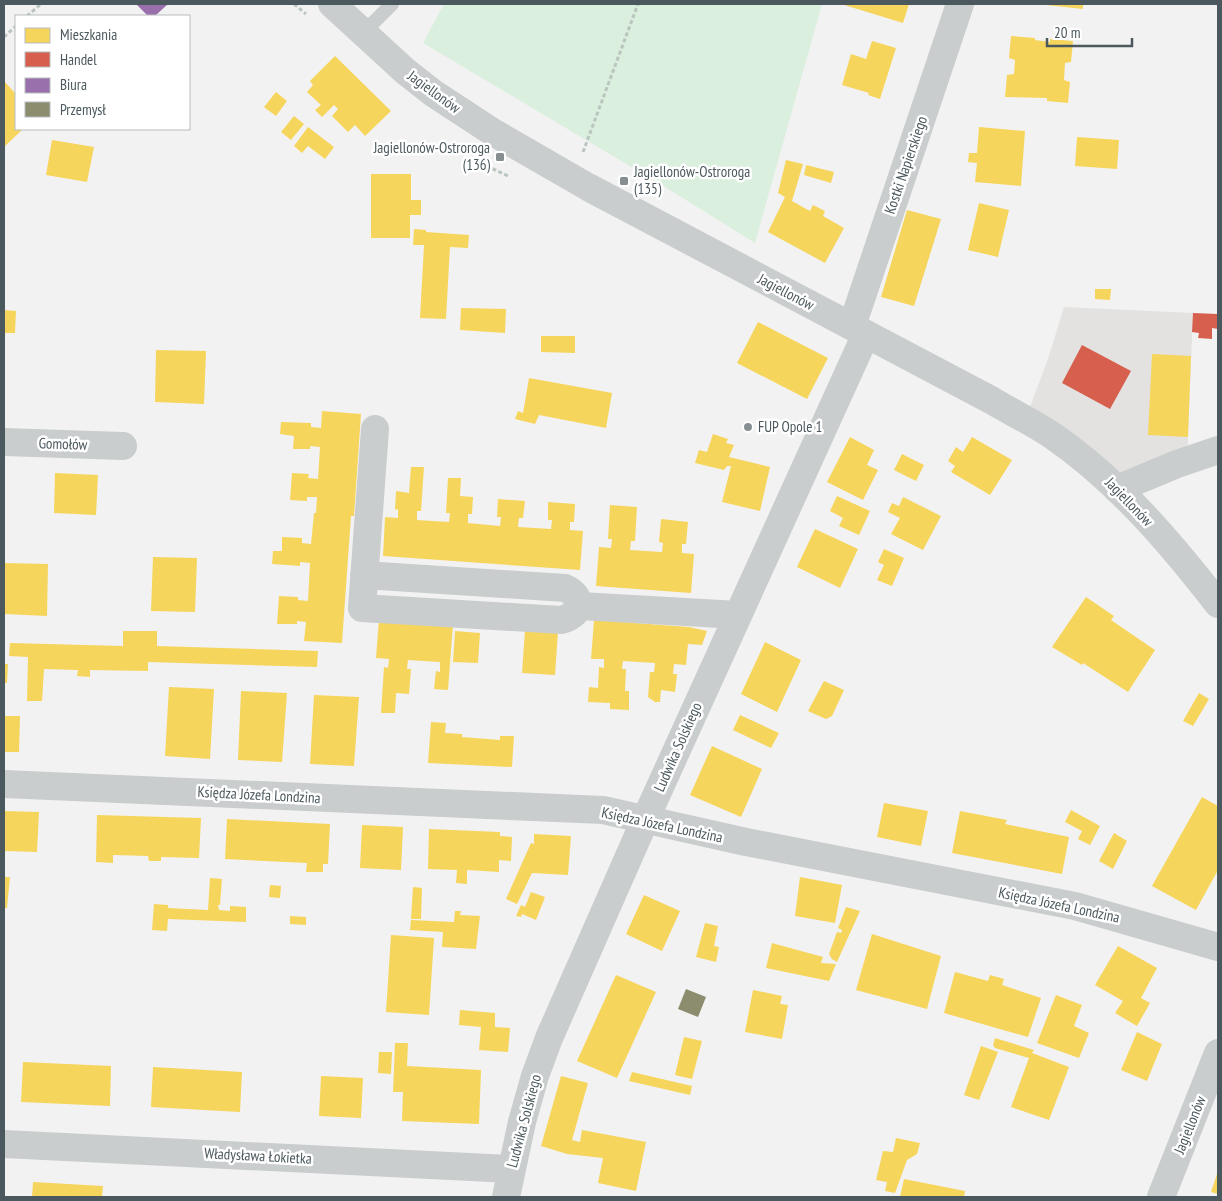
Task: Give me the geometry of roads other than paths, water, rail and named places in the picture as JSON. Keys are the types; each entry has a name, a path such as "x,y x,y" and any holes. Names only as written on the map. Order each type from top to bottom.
{"street":[{"name":"Kostki Napierskiego","path":"859,330 960,4"},
{"name":"Jagiellonów","path":"320,10 363,33 405,71 491,131 574,179 991,400 1052,436 1118,489 1163,537 1218,604"},
{"name":"Ludwika Solskiego","path":"506,1197 522,1122 549,1038 738,615 859,330"},
{"path":"375,429 362,608 561,620 569,618 580,606"},
{"name":"Gomołów","path":"4,442 123,446"},
{"path":"1118,489 1177,464 1218,450"},
{"path":"364,575 565,588 572,590 580,606"},
{"path":"580,606 738,615"},
{"name":"Księdza Józefa Londzina","path":"4,784 603,810 746,842 1076,906 1218,947"},
{"name":"Jagiellonów","path":"1161,1197 1218,1053"},
{"name":"Władysława Łokietka","path":"4,1144 511,1169"}],"lane":[{"path":"363,33 392,4"}],"place":[{"name":"Jagiellonów-Ostroroga (136)","path":"500,157"},
{"name":"Jagiellonów-Ostroroga (135)","path":"624,181"},
{"name":"FUP Opole 1","path":"748,427"}]}
